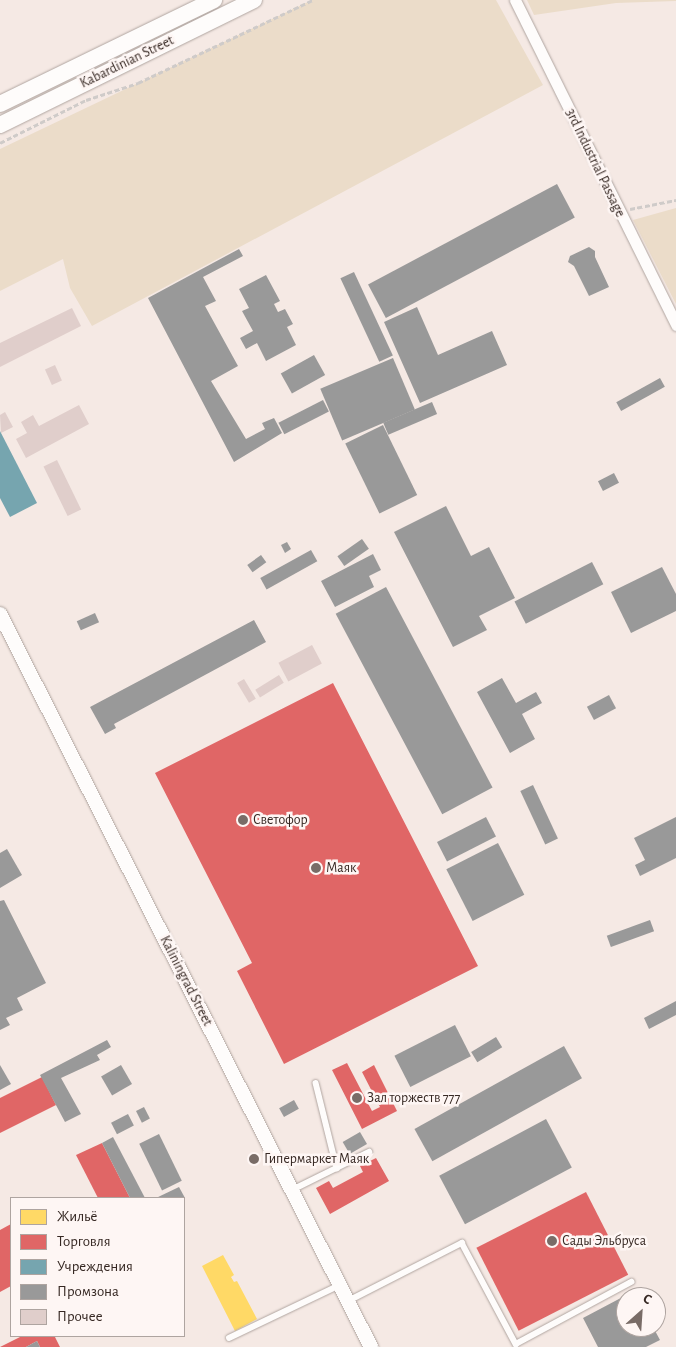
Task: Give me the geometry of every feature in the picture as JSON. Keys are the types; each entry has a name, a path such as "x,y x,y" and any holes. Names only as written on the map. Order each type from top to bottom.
{"main road":[{"name":"Kabardinian Street","path":"0,104 214,0"},
{"name":"Kabardinian Street","path":"0,125 254,0"}],"street":[{"name":"3rd Industrial Passage","path":"515,0 676,325"},
{"name":"Kaliningrad Street","path":"0,614 371,1347"}],"lane":[{"path":"316,1083 336,1168"},
{"path":"292,1190 369,1152"},
{"path":"348,1301 462,1243 516,1344 630,1282"},
{"path":"229,1338 340,1285"}],"path":[{"path":"0,143 86,100 138,83 313,0"},
{"path":"619,212 676,200"}],"shaded area":[{"path":"312,0 496,0 543,85 92,326 70,288 63,259 0,291 0,149"},
{"path":"527,0 676,1 616,3 534,15"},
{"path":"676,208 676,304 633,220"}],"building: Жильё":[{"path":"223,1255 234,1275 231,1277 234,1282 237,1281 257,1319 235,1331 202,1266"}],"building: Торговля":[{"name":"Маяк","path":"333,683 478,966 284,1064 237,971 252,963 155,773"},
{"path":"347,1063 372,1111 380,1107 362,1072 374,1065 397,1111 362,1129 332,1070"},
{"path":"42,1077 56,1105 0,1133 0,1098"},
{"path":"102,1143 129,1197 97,1197 76,1155"},
{"path":"376,1158 389,1181 330,1214 316,1188 329,1181 333,1188 363,1172 360,1166"},
{"path":"586,1192 628,1275 519,1331 476,1248"},
{"path":"10,1225 10,1287 0,1292 0,1230"},
{"path":"20,1337 55,1337 60,1347 40,1347 37,1341 26,1347 0,1347"}],"building: Учреждения":[{"path":"0,431 37,503 10,517 0,498"}],"building: Промзона":[{"path":"557,184 575,218 386,318 368,284"},
{"path":"589,247 595,251 595,257 609,287 589,296 574,266 568,262 570,256"},
{"path":"239,249 243,256 203,277 216,301 205,306 238,366 211,381 246,439 265,429 262,423 274,418 282,433 234,462 148,298"},
{"path":"354,272 393,355 379,362 340,278"},
{"path":"266,275 280,301 274,304 278,312 285,309 293,324 287,327 296,345 266,361 257,343 246,349 240,338 253,331 242,311 249,308 239,289"},
{"path":"417,307 438,355 492,331 507,365 420,403 384,322"},
{"path":"314,355 325,375 292,394 281,373"},
{"path":"393,358 415,410 342,440 320,389"},
{"path":"660,378 665,387 621,411 616,402"},
{"path":"323,400 329,412 284,434 278,423"},
{"path":"432,402 437,414 388,435 383,423"},
{"path":"383,425 417,495 379,514 345,443"},
{"path":"614,473 619,483 603,491 598,481"},
{"path":"446,506 471,556 489,547 515,598 479,616 487,630 453,647 394,532"},
{"path":"362,539 369,549 344,566 337,556"},
{"path":"287,542 291,549 285,553 281,545"},
{"path":"311,550 317,561 267,589 260,578"},
{"path":"373,554 381,570 369,576 374,587 335,607 321,581"},
{"path":"261,555 266,562 253,572 247,565"},
{"path":"592,562 603,584 526,624 514,601"},
{"path":"662,567 676,594 676,611 631,633 611,592"},
{"path":"386,587 493,787 442,814 336,614"},
{"path":"95,613 99,622 81,630 77,621"},
{"path":"254,620 266,642 114,724 116,728 105,734 90,707"},
{"path":"502,678 516,703 536,692 542,703 522,714 535,739 510,753 477,692"},
{"path":"609,695 616,708 594,720 587,707"},
{"path":"533,785 558,838 545,844 520,791"},
{"path":"486,817 496,837 447,862 437,842"},
{"path":"676,817 676,858 640,876 635,865 645,860 634,838"},
{"path":"498,843 524,895 473,921 446,869"},
{"path":"7,849 22,875 0,888 0,853"},
{"path":"4,900 46,983 17,998 23,1010 6,1018 10,1025 0,1030 0,901"},
{"path":"650,920 654,931 611,947 607,936"},
{"path":"676,1001 676,1015 649,1029 644,1018"},
{"path":"455,1025 471,1056 410,1087 394,1056"},
{"path":"496,1037 502,1047 477,1062 471,1052"},
{"path":"107,1040 111,1047 97,1055 100,1060 61,1078 81,1114 65,1122 40,1075"},
{"path":"564,1046 582,1078 432,1161 414,1129"},
{"path":"0,1065 11,1084 0,1090"},
{"path":"121,1065 132,1084 112,1096 101,1076"},
{"path":"294,1100 299,1109 284,1117 279,1108"},
{"path":"144,1107 150,1119 142,1123 136,1111"},
{"path":"128,1114 134,1126 117,1134 111,1123"},
{"path":"546,1119 572,1168 465,1224 439,1176"},
{"path":"360,1132 367,1144 350,1154 343,1142"},
{"path":"159,1134 182,1181 162,1190 139,1144"},
{"path":"113,1137 144,1197 129,1197 102,1143"},
{"path":"179,1187 184,1197 158,1197"},
{"path":"616,1301 616,1337 658,1337 660,1340 646,1347 598,1347 583,1318"},
{"path":"37,1341 40,1347 26,1347"}],"building: Прочее":[{"path":"72,308 81,326 0,367 0,343"},
{"path":"55,365 62,381 52,385 45,369"},
{"path":"79,405 89,424 26,458 16,439 27,433 21,422 33,415 39,426"},
{"path":"5,412 13,427 1,433 0,415"},
{"path":"57,460 81,509 68,516 44,467"},
{"path":"312,645 322,664 288,681 278,663"},
{"path":"279,675 284,683 260,697 255,690"},
{"path":"244,679 256,699 249,703 237,683"}],"place":[{"name":"Светофор","path":"243,820"},
{"name":"Маяк","path":"316,868"},
{"name":"Зал торжеств 777","path":"357,1098"},
{"name":"Гипермаркет Маяк","path":"254,1159"},
{"name":"Сады Эльбруса","path":"552,1241"}]}
